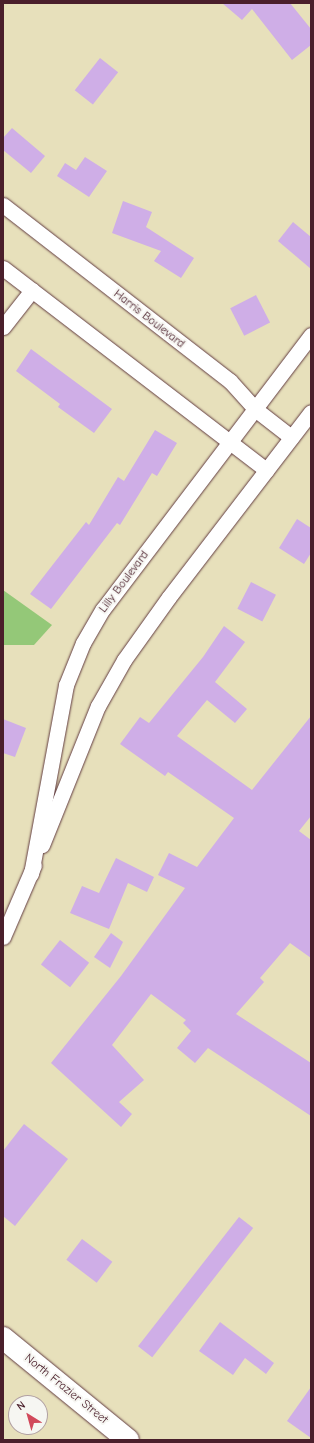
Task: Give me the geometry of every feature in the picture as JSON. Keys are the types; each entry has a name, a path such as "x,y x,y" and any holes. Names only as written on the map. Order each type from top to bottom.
{"main road":[{"name":"North Frazier Street","path":"3,1338 128,1440"}],"street":[{"name":"Harris Boulevard","path":"3,205 230,381 255,409 291,437"},
{"path":"3,268 266,470"},
{"path":"3,328 32,290"},
{"name":"Lilly Boulevard","path":"31,874 66,685 83,643 103,609 311,335"},
{"name":"Lilly Boulevard","path":"3,937 31,874 98,706 124,660 311,412"}],"green space":[{"path":"3,590 52,625 34,645 3,645"}],"building":[{"path":"222,3 290,3 311,29 311,45 292,60 252,9 242,20"},
{"path":"100,58 118,72 93,104 75,90"},
{"path":"12,128 45,156 31,173 3,150 3,138"},
{"path":"85,157 107,171 89,197 57,176 65,163 76,170"},
{"path":"123,201 152,212 146,227 194,258 181,278 154,261 161,251 112,233"},
{"path":"293,222 311,237 311,269 278,241"},
{"path":"256,295 270,323 244,336 230,308"},
{"path":"31,349 112,409 94,433 58,407 60,404 16,371"},
{"path":"155,430 177,443 157,476 152,473 120,525 117,523 51,609 30,594 86,522 89,525 118,477 124,481"},
{"path":"297,519 311,528 311,553 304,564 279,548"},
{"path":"251,582 276,595 262,621 237,609"},
{"path":"224,626 245,642 215,682 247,709 235,723 207,700 177,736 252,790 311,716 311,816 299,831 311,840 311,958 290,943 260,978 264,982 236,1014 311,1063 311,1116 208,1048 195,1063 177,1048 191,1031 183,1023 186,1020 151,994 112,1045 144,1080 119,1102 132,1114 121,1127 51,1063 121,976 185,888 158,875 169,853 197,867 234,818 168,772 165,776 120,744 140,717 149,723 203,657"},
{"path":"3,719 26,728 15,757 3,753"},
{"path":"116,858 154,877 147,892 128,883 109,929 70,913 82,886 99,893"},
{"path":"111,933 123,942 110,968 94,957"},
{"path":"60,940 89,963 70,987 41,964"},
{"path":"24,1124 68,1159 15,1226 3,1216 3,1151"},
{"path":"239,1217 253,1228 152,1357 138,1346"},
{"path":"82,1239 112,1262 97,1283 66,1260"},
{"path":"220,1322 274,1363 266,1374 245,1358 233,1375 199,1351"},
{"path":"311,1387 311,1438 287,1421"}]}
